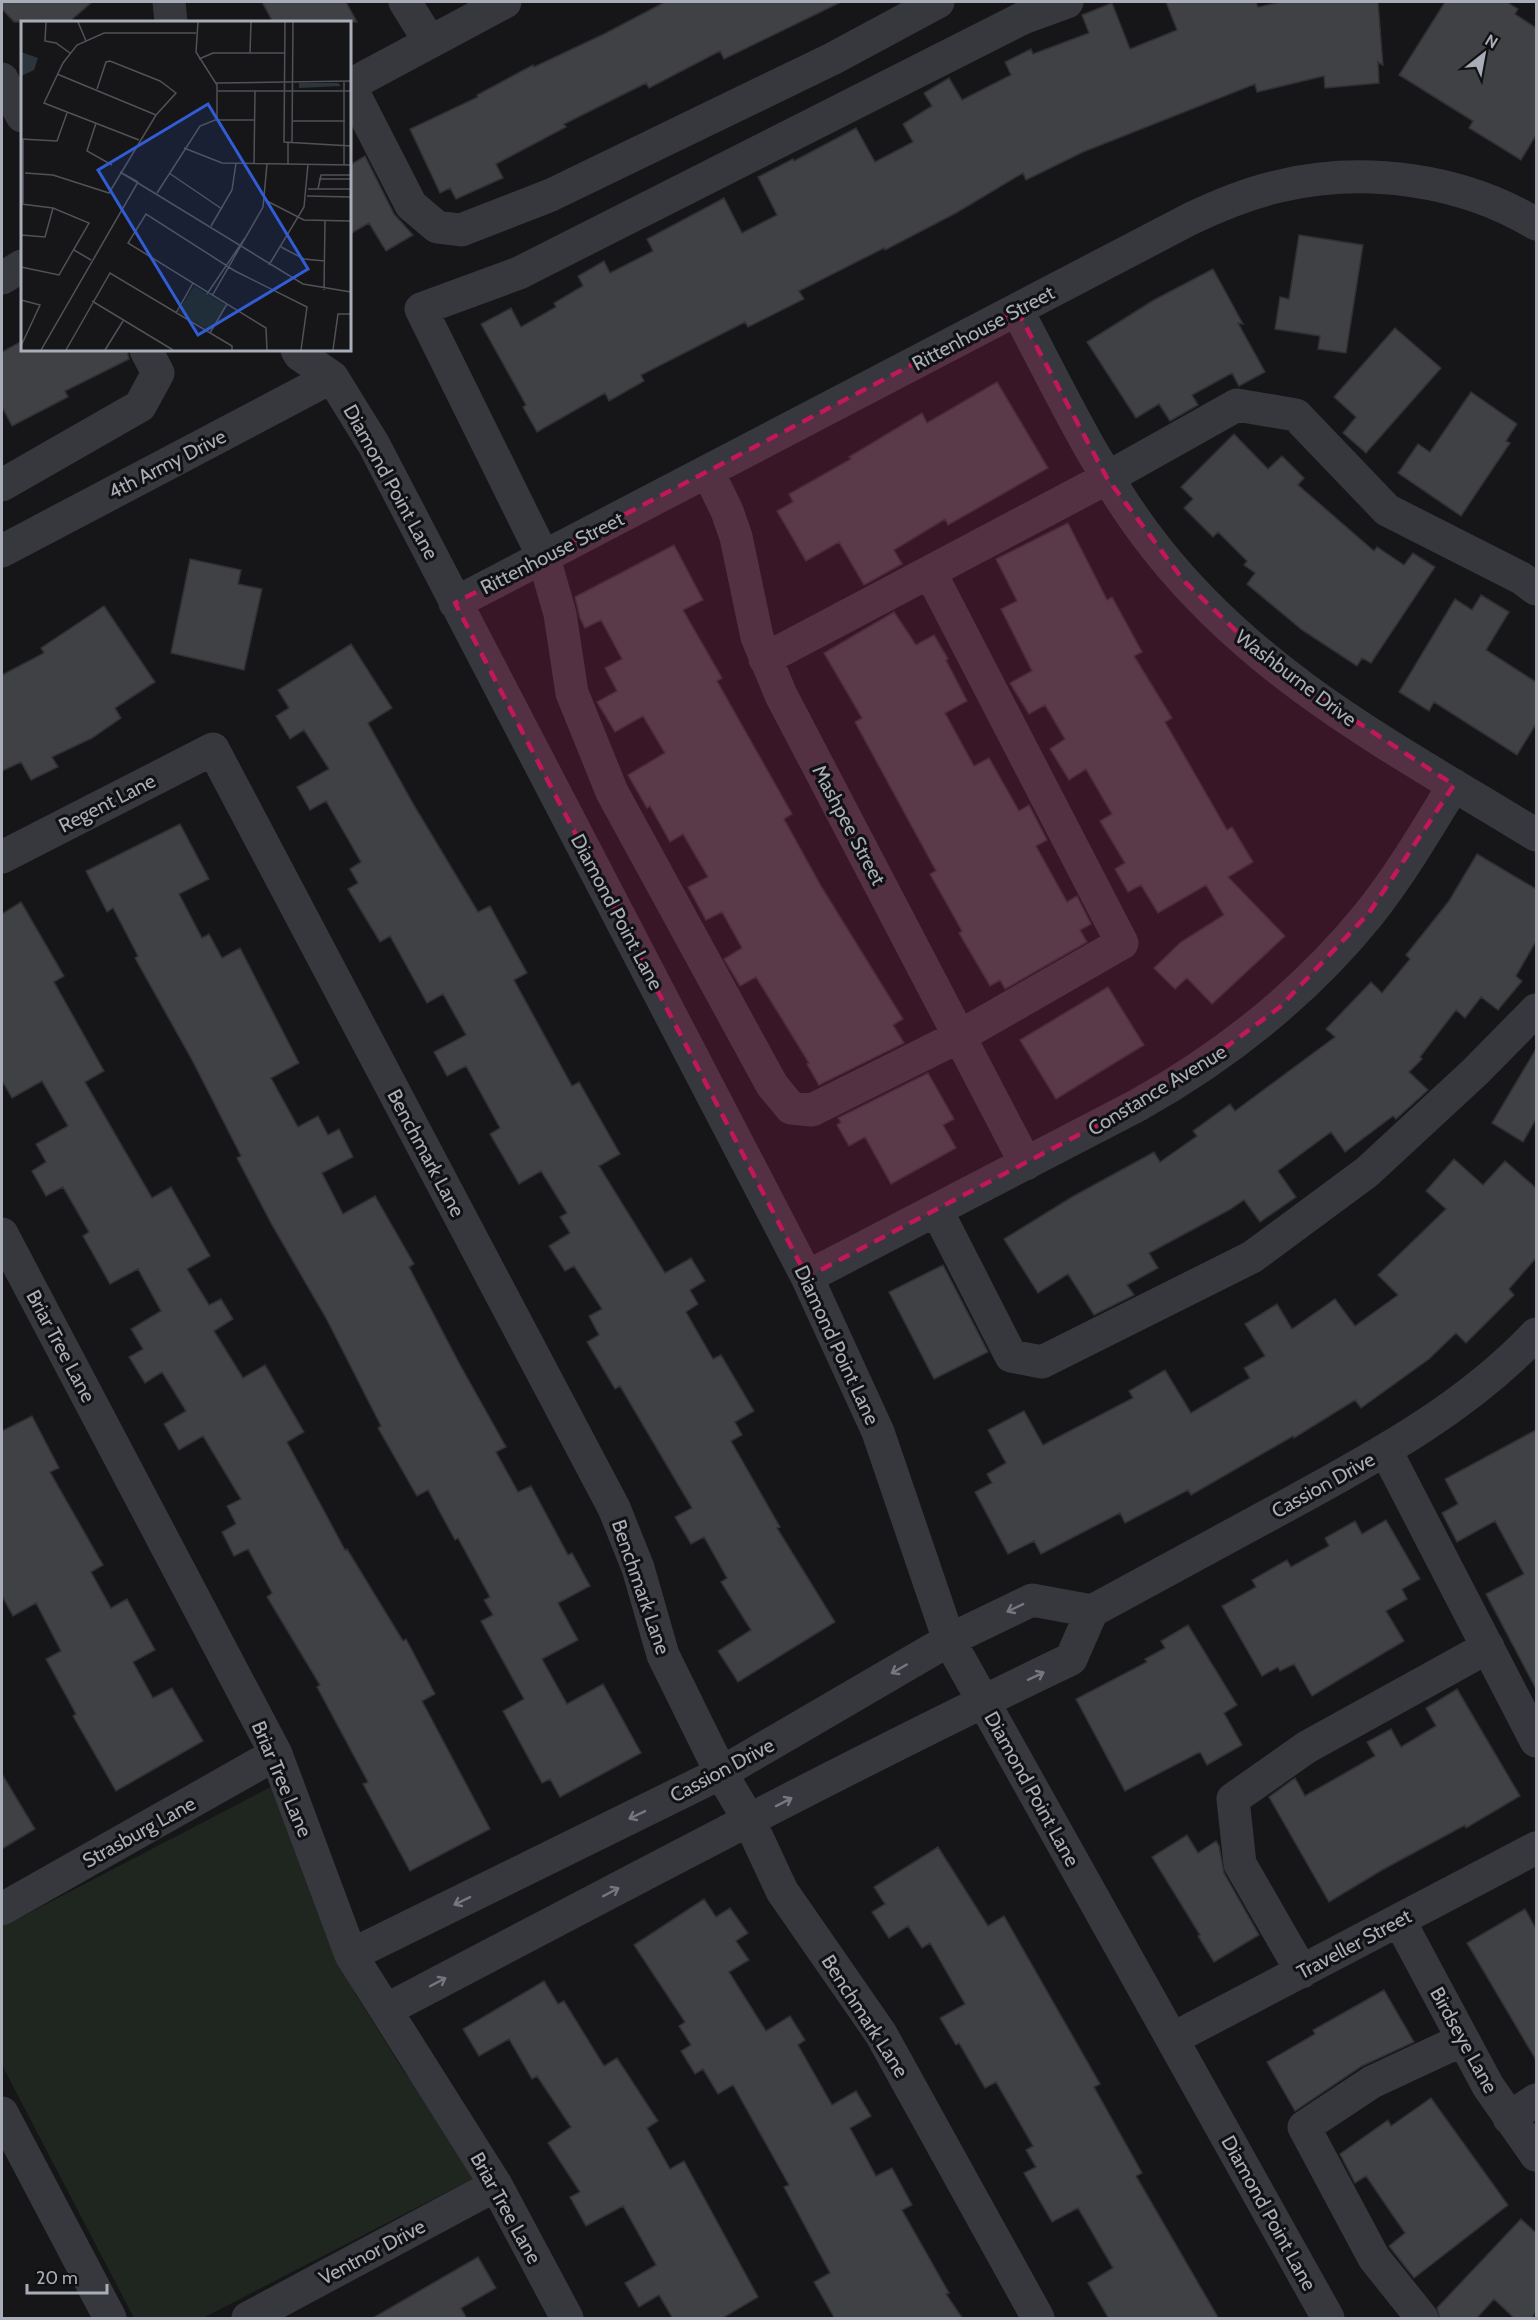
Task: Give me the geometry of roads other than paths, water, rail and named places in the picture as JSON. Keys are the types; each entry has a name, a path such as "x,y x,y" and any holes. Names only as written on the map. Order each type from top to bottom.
{"street":[{"path":"169,2 171,21"},
{"path":"405,2 430,42"},
{"path":"351,85 506,2"},
{"path":"351,88 411,205 437,227 461,230 550,195 832,59 938,2"},
{"path":"930,572 1122,943 960,1036 812,1110 791,1108 772,1085 612,792 572,693 560,614 544,558 421,309 519,273 1023,18 1067,2"},
{"path":"2,80 21,114"},
{"name":"Rittenhouse Street","path":"455,603 1199,214 1250,194 1281,185 1345,177 1410,181 1473,196 1535,220"},
{"path":"2,278 21,267"},
{"name":"Washburne Drive","path":"1017,310 1107,478 1156,548 1213,612 1244,642 1311,695 1536,835"},
{"path":"2,485 140,406 158,373 147,351"},
{"name":"Diamond Point Lane","path":"298,351 300,355 334,363 455,603 807,1277 878,1432 949,1640 1328,2319"},
{"name":"4th Army Drive","path":"2,551 334,363"},
{"path":"765,659 1107,478 1237,405 1296,415 1387,510 1521,578 1536,589"},
{"name":"Mashpee Street","path":"708,472 727,510 736,537 757,637 781,695 1026,1164"},
{"name":"Regent Lane","path":"2,857 213,748"},
{"name":"Benchmark Lane","path":"213,748 614,1508 638,1568 663,1655 721,1773 749,1820 782,1891 881,2034 1038,2319"},
{"name":"Constance Avenue","path":"807,1277 1176,1084 1230,1047 1280,1007 1327,962 1369,913 1401,870 1454,785"},
{"path":"937,1211 1011,1356 1042,1362 1252,1257 1367,1172 1475,1072 1536,1010"},
{"name":"Briar Tree Lane","path":"2,1234 276,1754 351,1955 496,2185 567,2319"},
{"name":"Cassion Drive","path":"351,1955 721,1773 949,1640 1032,1600 1092,1611 1386,1451 1462,1400 1535,1339"},
{"path":"1386,1451 1536,1741"},
{"path":"386,2010 749,1820 1071,1659 1092,1611"},
{"path":"1302,1972 1240,1864 1233,1799 1307,1747 1488,1647"},
{"name":"Strasburg Lane","path":"2,1909 276,1754"},
{"name":"Traveller Street","path":"1172,2039 1536,1848"},
{"name":"Birdseye Lane","path":"1399,1920 1462,2040 1509,2118 1536,2155"},
{"path":"1422,2319 1374,2258 1304,2127 1372,2082 1462,2040"},
{"path":"1509,2118 1536,2100"},
{"path":"2,2113 110,2319"},
{"name":"Ventnor Drive","path":"248,2319 496,2185"}]}
